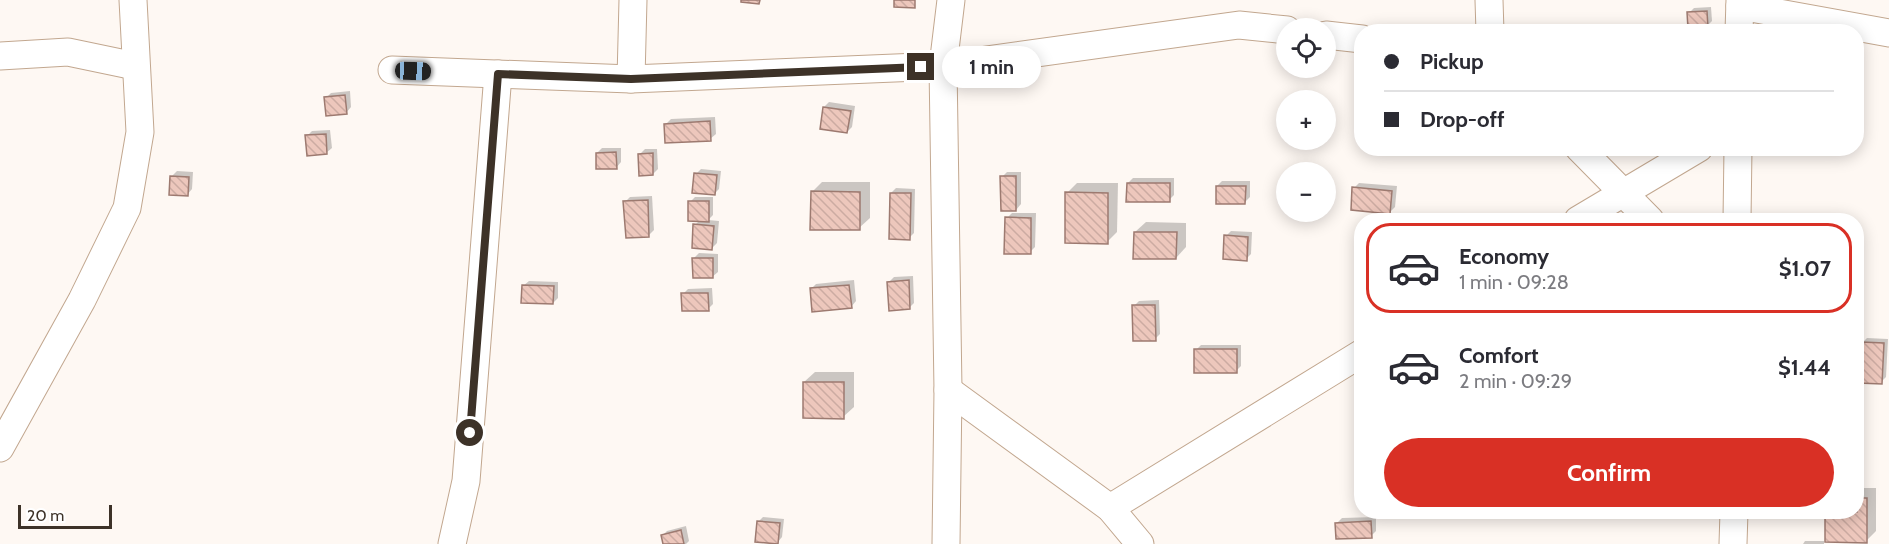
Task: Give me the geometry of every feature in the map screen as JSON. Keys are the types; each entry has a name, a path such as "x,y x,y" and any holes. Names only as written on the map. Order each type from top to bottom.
{"street":[{"path":"0,448 82,300 126,208 140,132 133,0"},
{"path":"631,79 633,0"},
{"path":"946,544 948,390 943,66 951,0"},
{"path":"1489,0 1490,24"},
{"path":"1739,12 1825,24"},
{"path":"392,70 631,79 943,66 1239,25 1276,29"},
{"path":"1864,30 1889,33"},
{"path":"1336,36 1354,38"},
{"path":"0,56 68,52 135,66"},
{"path":"452,544 466,481 498,74"},
{"path":"1586,156 1642,213"},
{"path":"1590,213 1686,156"},
{"path":"1737,213 1738,156"},
{"path":"1110,508 1354,358"},
{"path":"948,390 1110,508 1140,544"},
{"path":"1733,544 1734,519"}],"building":[{"path":"741,0 760,0 759,4 741,2"},
{"path":"894,0 915,0 915,8 894,7"},
{"path":"1707,11 1708,24 1688,24 1687,12"},
{"path":"345,95 347,114 326,116 324,97"},
{"path":"823,107 851,111 847,133 820,129"},
{"path":"710,121 711,141 665,143 664,124"},
{"path":"326,134 327,154 307,156 305,135"},
{"path":"616,152 617,169 596,169 596,153"},
{"path":"653,153 653,175 639,176 638,154"},
{"path":"694,173 717,175 715,195 692,193"},
{"path":"170,176 189,177 188,196 169,195"},
{"path":"1000,176 1016,176 1016,211 1001,211"},
{"path":"1127,183 1170,183 1170,202 1126,202"},
{"path":"1216,186 1246,186 1245,204 1216,204"},
{"path":"1352,187 1392,191 1390,213 1351,210"},
{"path":"811,191 860,192 860,230 810,230"},
{"path":"1065,192 1108,193 1108,244 1065,243"},
{"path":"890,193 911,193 910,240 889,239"},
{"path":"648,200 649,237 626,238 623,201"},
{"path":"688,201 709,201 709,222 688,221"},
{"path":"1005,217 1031,218 1031,254 1004,254"},
{"path":"693,224 714,226 712,250 692,248"},
{"path":"1134,232 1177,232 1176,259 1133,259"},
{"path":"1224,235 1248,237 1247,261 1223,259"},
{"path":"692,258 713,258 713,278 693,278"},
{"path":"909,280 910,309 889,311 887,282"},
{"path":"522,285 554,286 553,304 521,303"},
{"path":"849,285 852,308 812,312 810,288"},
{"path":"681,293 708,293 709,311 682,311"},
{"path":"1132,305 1155,305 1156,341 1133,341"},
{"path":"1864,342 1884,343 1882,384 1864,383"},
{"path":"1194,349 1237,349 1237,373 1194,373"},
{"path":"803,382 844,382 844,419 803,418"},
{"path":"1864,498 1867,498 1867,543 1825,542 1825,519 1864,519"},
{"path":"757,521 780,523 778,544 755,542"},
{"path":"1371,521 1372,538 1336,539 1335,523"},
{"path":"681,530 684,544 663,544 661,535"}],"route":[{"path":"470,433 498,74 631,79 921,67"}]}
